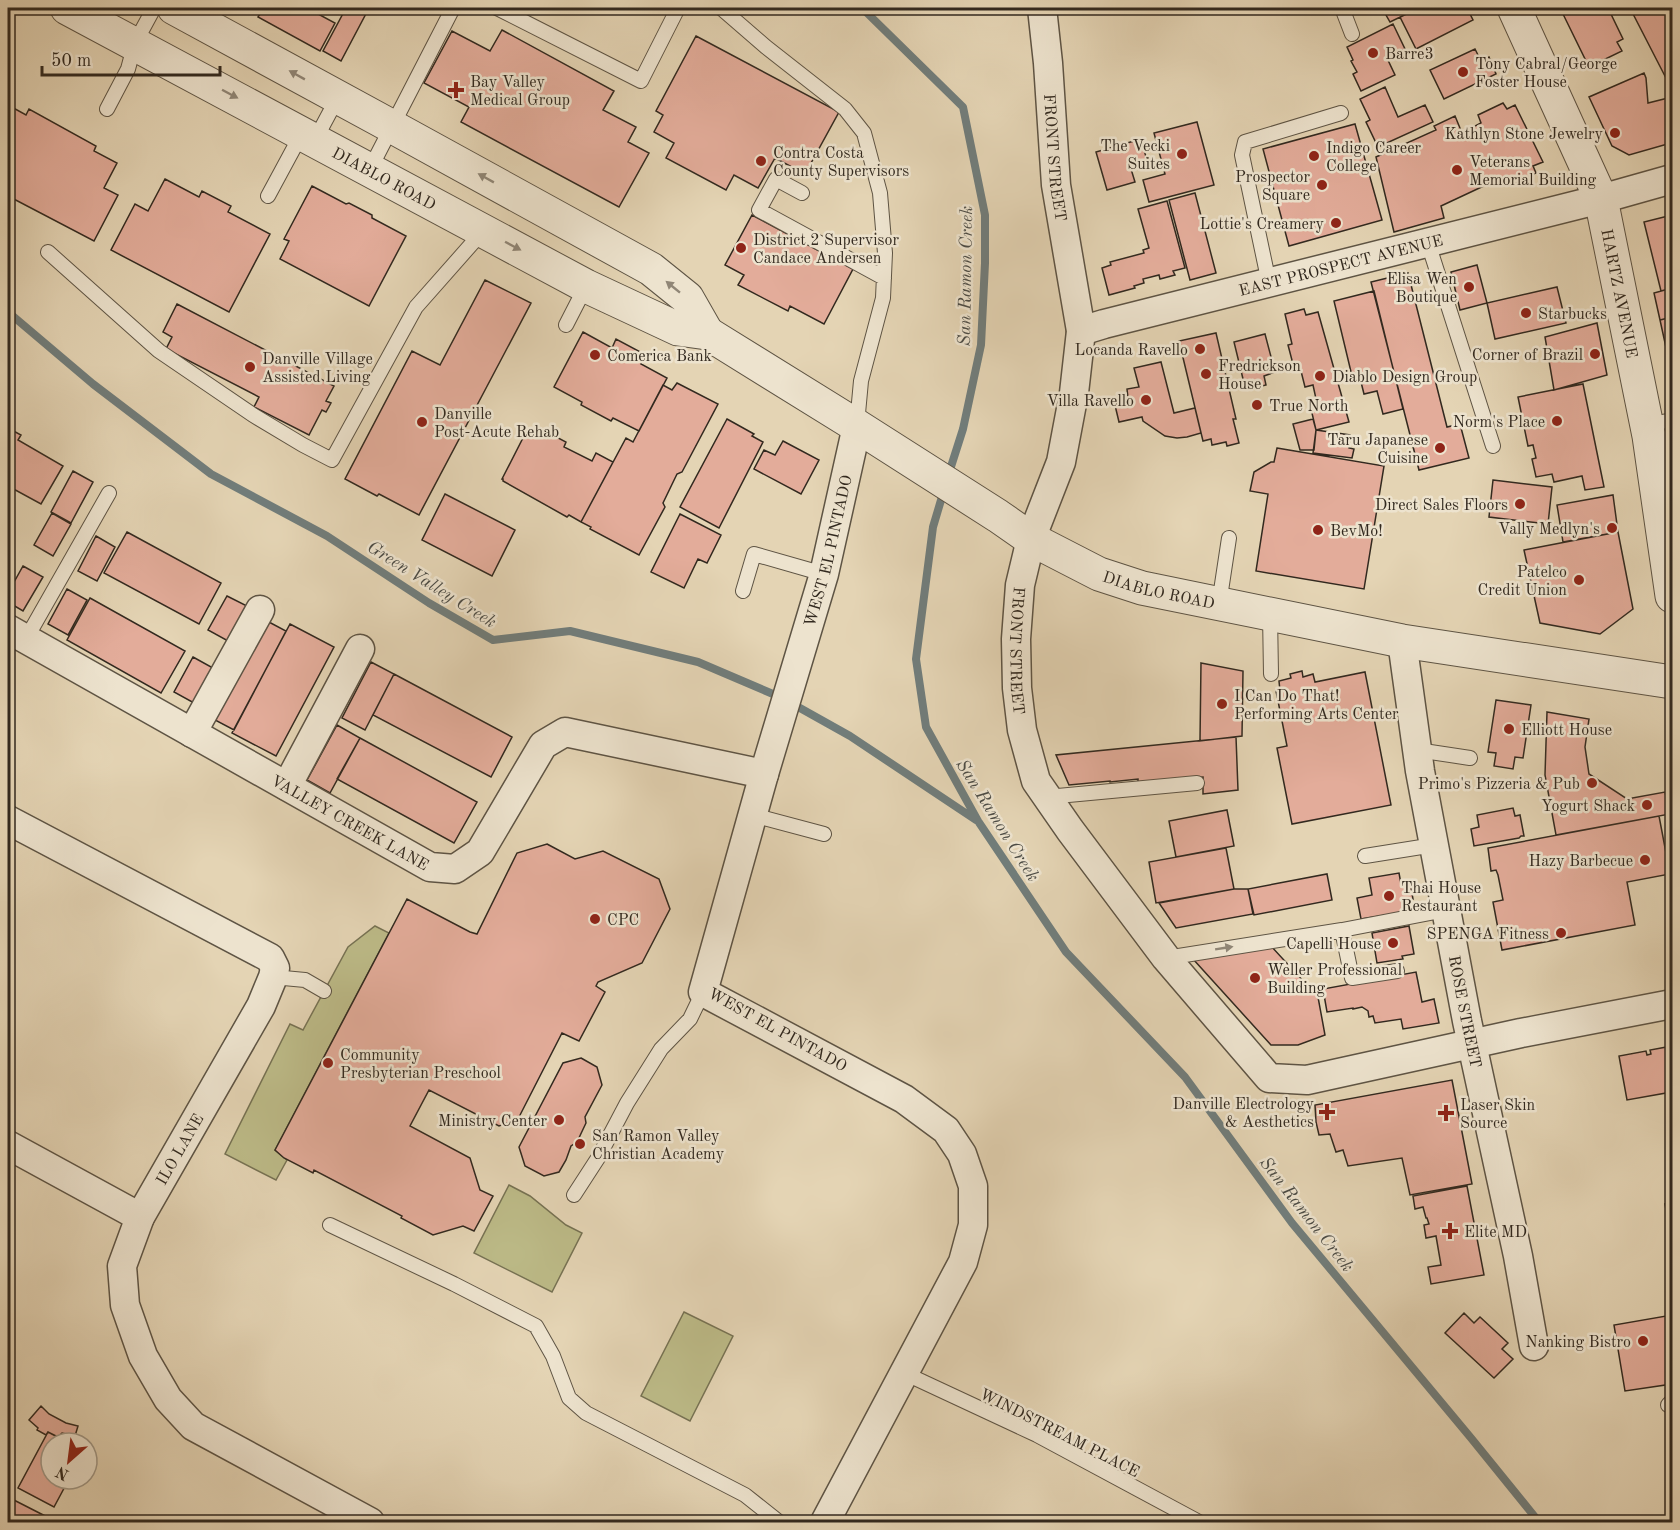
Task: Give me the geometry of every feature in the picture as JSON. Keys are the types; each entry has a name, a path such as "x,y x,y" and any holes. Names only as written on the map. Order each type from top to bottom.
{"street":[{"name":"DIABLO ROAD","path":"67,8 586,285 678,329 707,333 857,426 1030,539 1099,574 1142,588 1402,640 1672,682"},
{"name":"DIABLO ROAD","path":"174,8 651,269 687,298 707,333"},
{"name":"FRONT STREET","path":"1042,8 1056,185 1081,331 1074,393 1061,462 1030,539 1020,585 1016,639 1017,688 1022,730 1036,781 1166,958 1269,1078 1307,1080 1472,1043"},
{"name":"HARTZ AVENUE","path":"1514,8 1601,200 1660,422 1672,596"},
{"name":"EAST PROSPECT AVENUE","path":"1081,331 1601,200 1672,179"},
{"name":"WEST EL PINTADO","path":"825,1522 963,1262 973,1225 973,1186 962,1154 946,1130 904,1099 703,992 824,574 857,426"},
{"path":"192,733 260,610"},
{"name":"VALLEY CREEK LANE","path":"16,634 430,867 455,869 480,852 543,744 565,732 767,765"},
{"name":"ROSE STREET","path":"1402,640 1417,750 1446,910 1518,1256 1534,1346"},
{"path":"287,786 360,649"},
{"path":"8,820 270,958 275,968 273,977"},
{"name":"ILO LANE","path":"273,977 261,1006 140,1217 122,1266 125,1305 143,1356 168,1399 193,1426 370,1522"},
{"path":"1472,1043 1672,1004"},
{"path":"8,1145 140,1217"}],"lane":[{"path":"106,109 129,69 135,43 154,8"},
{"path":"370,169 453,8"},
{"path":"497,8 641,81 678,8"},
{"path":"721,8 766,47 845,109 864,133 880,194 885,254 883,298 861,381 857,426"},
{"path":"1342,8 1352,34"},
{"path":"268,196 338,98"},
{"path":"1269,283 1242,155 1245,142 1341,114"},
{"path":"802,193 776,179 759,210 884,278"},
{"path":"48,252 159,351 253,415 332,460 416,307 484,231"},
{"path":"1428,243 1493,446"},
{"path":"566,325 586,285"},
{"path":"16,634 109,493"},
{"path":"1219,604 1229,538"},
{"path":"743,591 754,554 824,574"},
{"path":"1270,614 1270,674"},
{"path":"1417,750 1470,758"},
{"path":"1047,797 1197,783"},
{"path":"753,815 824,834"},
{"path":"1365,856 1434,845"},
{"path":"1166,958 1342,930 1446,910"},
{"path":"1342,930 1352,978 1397,971"},
{"path":"273,977 305,980 324,991"},
{"path":"574,1195 661,1049 690,1019 703,992"},
{"path":"330,1225 536,1326 553,1356 569,1398 586,1413 745,1495 779,1522"},
{"name":"WINDSTREAM PLACE","path":"904,1373 1037,1435 1199,1522"}],"shaded area":[{"path":"375,926 389,933 275,1150 287,1160 276,1180 225,1154 290,1024 303,1030 348,947"},
{"path":"509,1185 530,1196 566,1225 582,1233 552,1292 474,1253"},
{"path":"684,1312 733,1336 690,1421 641,1396"}],"building":[{"path":"264,8 307,8 335,23 320,51 258,17"},
{"path":"346,8 369,8 341,61 323,51"},
{"path":"1382,8 1419,8 1390,22"},
{"path":"1419,8 1467,8 1473,20 1416,49 1400,17"},
{"path":"1572,8 1608,8 1623,39 1617,42 1622,51 1589,67 1562,12"},
{"path":"1630,8 1672,8 1672,81 1668,82"},
{"name":"Barre3","path":"1393,24 1405,49 1387,58 1395,75 1361,91 1353,74 1357,72 1347,47"},
{"path":"502,30 614,91 603,110 636,127 628,142 649,153 619,207 461,122 469,107 424,83 452,31 490,51"},
{"path":"696,36 839,112 805,174 775,158 758,188 734,175 726,190 666,158 674,143 654,132 663,115 656,111"},
{"name":"Tony Cabral/George Foster House","path":"1475,49 1481,61 1489,57 1496,74 1444,99 1430,70"},
{"path":"1644,73 1648,103 1672,97 1672,137 1669,138 1671,143 1629,155 1612,146 1589,97"},
{"path":"1385,87 1398,117 1425,105 1433,122 1378,147 1366,122 1370,120 1360,99"},
{"name":"Veterans Memorial Building","path":"1503,103 1507,109 1515,105 1543,162 1533,166 1536,173 1510,186 1505,176 1441,206 1444,218 1394,232 1376,157 1436,130 1434,126 1455,116 1462,133 1481,123 1478,115"},
{"path":"8,105 26,115 29,109 96,146 94,151 117,163 104,188 118,195 94,241 8,196"},
{"name":"The Vecki Suites","path":"1197,122 1214,185 1149,202 1143,180 1165,174 1154,133"},
{"name":"Prospector Square","path":"1355,124 1382,220 1289,246 1263,149"},
{"path":"1141,139 1148,164 1131,169 1135,182 1107,190 1096,152"},
{"path":"165,179 199,197 202,191 231,206 228,212 270,234 229,312 111,250 135,204 148,211"},
{"path":"312,186 372,215 372,218 406,236 369,306 280,259 289,241 284,239"},
{"path":"1195,193 1216,273 1190,280 1169,200"},
{"path":"1167,201 1185,268 1173,271 1175,275 1160,279 1159,275 1143,279 1144,283 1134,286 1135,288 1109,295 1102,268 1111,265 1110,262 1144,253 1143,250 1149,248 1138,209"},
{"path":"752,215 853,269 824,324 790,306 788,311 738,285 744,275 725,265"},
{"path":"1672,215 1672,288 1661,291 1644,222"},
{"name":"Elisa Wen Boutique","path":"1477,265 1487,303 1460,310 1451,272"},
{"path":"1408,273 1447,427 1460,424 1469,458 1419,470 1371,282"},
{"name":"Danville Post-Acute Rehab","path":"485,280 531,303 419,515 345,479 412,351 440,365"},
{"name":"Starbucks","path":"1557,287 1566,323 1495,339 1487,303"},
{"path":"1672,288 1672,317 1660,320 1654,293"},
{"path":"1374,291 1403,409 1383,414 1377,391 1364,394 1359,374 1352,376 1334,301"},
{"name":"Danville Village Assisted Living","path":"177,304 334,386 326,401 331,403 326,412 322,410 309,435 254,407 259,397 166,349 172,337 163,332"},
{"name":"Diablo Design Group","path":"1304,309 1306,315 1318,312 1349,422 1316,430 1311,409 1318,408 1313,385 1305,387 1300,367 1294,368 1288,345 1292,344 1285,314"},
{"path":"1672,317 1672,351 1667,352 1660,320"},
{"path":"1597,323 1607,375 1554,390 1545,337"},
{"path":"583,332 612,348 616,339 646,355 641,364 667,378 639,431 613,418 611,421 554,387"},
{"name":"Fredrickson House","path":"1216,333 1236,419 1233,419 1239,443 1227,446 1226,442 1212,445 1211,439 1203,441 1179,341"},
{"path":"1265,334 1275,372 1264,376 1266,385 1250,389 1248,382 1244,383 1234,342"},
{"name":"Villa Ravello","path":"1161,362 1174,413 1195,408 1201,433 1177,438 1165,436 1143,421 1142,417 1119,422 1114,401 1128,398 1127,389 1139,387 1134,368"},
{"path":"677,383 718,404 682,472 677,474 663,503 665,507 639,555 581,522 626,438 633,442 663,385 672,390"},
{"name":"Norm's Place","path":"1583,384 1604,487 1585,490 1582,476 1554,482 1552,474 1536,477 1532,459 1536,458 1533,445 1528,446 1518,397"},
{"path":"727,419 754,434 752,436 763,442 719,528 680,507"},
{"path":"1313,419 1316,430 1314,450 1300,450 1293,424"},
{"path":"8,428 21,435 18,440 63,466 41,504 8,486"},
{"path":"531,429 542,435 545,431 566,442 564,447 592,461 596,453 613,462 581,522 569,515 567,517 503,481 524,436 527,437"},
{"path":"1316,430 1350,435 1349,448 1354,449 1352,458 1313,453"},
{"path":"783,441 819,460 801,494 754,469 764,450 775,455"},
{"name":"BevMo!","path":"1277,448 1384,466 1364,589 1256,571 1268,494 1250,491 1254,472 1274,462"},
{"path":"73,471 93,482 71,523 51,512"},
{"name":"Direct Sales Floors","path":"1493,480 1552,487 1548,524 1489,517"},
{"path":"445,494 515,530 492,576 422,540"},
{"path":"1613,495 1618,532 1563,542 1557,505"},
{"path":"52,513 71,524 53,556 34,545"},
{"path":"680,514 721,535 707,563 698,559 684,588 651,572"},
{"path":"127,532 221,583 199,624 104,573"},
{"name":"Patelco Credit Union","path":"1618,532 1633,609 1600,634 1540,623 1524,550"},
{"path":"96,536 115,547 97,581 78,571"},
{"path":"23,566 43,577 23,611 8,602 8,593"},
{"path":"67,589 87,600 68,635 48,624"},
{"path":"227,596 247,606 228,641 208,630"},
{"path":"90,598 185,651 161,693 67,640"},
{"path":"267,621 286,631 234,730 215,720"},
{"path":"290,624 334,647 276,756 232,733"},
{"path":"193,657 213,668 194,703 174,692"},
{"path":"371,662 394,674 365,730 342,718"},
{"name":"I Can Do That! Performing Arts Center","path":"1201,663 1243,671 1242,736 1200,741"},
{"path":"1302,671 1303,677 1313,674 1315,682 1365,672 1391,805 1292,824 1277,748 1287,746 1276,691 1280,691 1279,681 1291,678 1290,674"},
{"path":"394,674 512,737 491,777 373,715"},
{"name":"Elliott House","path":"1496,700 1531,705 1523,758 1515,757 1513,769 1494,766 1496,753 1488,752"},
{"path":"1547,712 1589,719 1585,747 1589,774 1627,799 1665,792 1670,814 1556,835 1545,775"},
{"path":"337,725 360,738 330,793 307,780"},
{"path":"1236,737 1238,790 1203,794 1203,777 1138,782 1138,779 1069,785 1056,755"},
{"path":"360,738 477,802 454,843 337,779"},
{"path":"1513,808 1515,816 1520,815 1524,836 1474,846 1471,829 1479,827 1477,815"},
{"path":"1227,810 1234,846 1176,857 1169,821"},
{"path":"1659,816 1670,874 1627,882 1635,925 1502,950 1493,902 1503,900 1496,870 1491,871 1488,848"},
{"path":"547,844 575,859 603,851 659,879 670,909 642,963 598,982 596,986 605,992 579,1041 562,1033 518,1119 499,1126 429,1090 410,1126 470,1158 480,1190 493,1196 474,1231 463,1226 433,1235 401,1218 402,1216 314,1170 313,1173 284,1158 275,1150 407,899 477,934 517,853"},
{"path":"1226,848 1234,889 1156,903 1149,862"},
{"name":"Thai House Restaurant","path":"1399,873 1401,884 1410,882 1413,899 1404,900 1406,912 1361,919 1357,898 1372,895 1369,878"},
{"path":"1327,874 1332,900 1254,915 1248,889"},
{"path":"1234,889 1248,889 1253,914 1176,928 1159,903"},
{"name":"Capelli House","path":"1409,926 1414,954 1402,956 1403,959 1377,963 1372,933"},
{"name":"Weller Professional Building","path":"1270,945 1318,997 1325,1035 1298,1045 1271,1045 1193,959"},
{"path":"1416,972 1422,1002 1434,999 1439,1023 1403,1029 1401,1019 1375,1023 1373,1016 1369,1017 1368,1011 1362,1007 1327,1012 1323,989"},
{"path":"1672,1046 1672,1092 1627,1100 1619,1056 1646,1051 1647,1055 1651,1054 1650,1050"},
{"name":"Ministry Center","path":"581,1058 597,1067 602,1085 585,1117 586,1123 577,1142 571,1146 559,1172 544,1176 525,1166 519,1147 563,1063"},
{"path":"1452,1080 1472,1184 1410,1195 1402,1158 1348,1166 1343,1150 1336,1152 1330,1134 1319,1135 1315,1105"},
{"name":"Elite MD","path":"1467,1186 1484,1275 1431,1284 1428,1267 1441,1265 1436,1236 1426,1238 1424,1225 1429,1224 1423,1207 1415,1209 1413,1196"},
{"path":"1672,1203 1672,1239 1671,1239 1665,1204"},
{"path":"1464,1313 1474,1323 1480,1317 1508,1343 1502,1349 1513,1359 1494,1378 1445,1333"},
{"name":"Nanking Bistro","path":"1666,1316 1672,1358 1672,1384 1625,1391 1614,1325"},
{"path":"41,1406 49,1414 66,1423 78,1426 76,1431 39,1431 29,1420"},
{"path":"39,1449 39,1491 63,1491 54,1507 18,1488"},
{"path":"8,1497 57,1522 8,1522"}],"waterway":[{"name":"San Ramon Creek","path":"862,8 963,107 985,215 981,345 963,429 948,476"},
{"name":"Green Valley Creek","path":"8,312 93,384 211,474 327,536 429,603 493,640 570,631 698,662 780,697"},
{"name":"San Ramon Creek","path":"944,490 933,527 916,659 926,727 978,821 1066,952 1185,1077 1292,1223 1539,1522"},
{"name":"Green Valley Creek","path":"791,703 850,736 976,820"}],"place":[{"name":"Barre3","path":"1373,53"},
{"name":"Tony Cabral/George Foster House","path":"1463,72"},
{"name":"Bay Valley Medical Group","path":"456,90"},
{"name":"Kathlyn Stone Jewelry","path":"1615,133"},
{"name":"The Vecki Suites","path":"1182,154"},
{"name":"Indigo Career College","path":"1314,156"},
{"name":"Contra Costa County Supervisors","path":"761,161"},
{"name":"Veterans Memorial Building","path":"1457,170"},
{"name":"Prospector Square","path":"1322,185"},
{"name":"Lottie's Creamery","path":"1336,223"},
{"name":"District 2 Supervisor Candace Andersen","path":"741,248"},
{"name":"Elisa Wen Boutique","path":"1469,287"},
{"name":"Starbucks","path":"1526,313"},
{"name":"Locanda Ravello","path":"1200,349"},
{"name":"Corner of Brazil","path":"1595,354"},
{"name":"Comerica Bank","path":"595,355"},
{"name":"Danville Village Assisted Living","path":"250,367"},
{"name":"Fredrickson House","path":"1206,374"},
{"name":"Diablo Design Group","path":"1320,376"},
{"name":"Villa Ravello","path":"1146,400"},
{"name":"True North","path":"1257,405"},
{"name":"Norm's Place","path":"1557,421"},
{"name":"Danville Post-Acute Rehab","path":"422,422"},
{"name":"Taru Japanese Cuisine","path":"1440,448"},
{"name":"Direct Sales Floors","path":"1520,504"},
{"name":"Vally Medlyn's","path":"1612,528"},
{"name":"BevMo!","path":"1318,530"},
{"name":"Patelco Credit Union","path":"1579,580"},
{"name":"I Can Do That! Performing Arts Center","path":"1222,704"},
{"name":"Elliott House","path":"1509,729"},
{"name":"Primo's Pizzeria & Pub","path":"1592,783"},
{"name":"Yogurt Shack","path":"1647,805"},
{"name":"Hazy Barbecue","path":"1645,860"},
{"name":"Thai House Restaurant","path":"1389,896"},
{"name":"CPC","path":"595,919"},
{"name":"SPENGA Fitness","path":"1561,933"},
{"name":"Capelli House","path":"1393,943"},
{"name":"Weller Professional Building","path":"1255,978"},
{"name":"Community Presbyterian Preschool","path":"328,1063"},
{"name":"Danville Electrology & Aesthetics","path":"1327,1112"},
{"name":"Laser Skin Source","path":"1446,1113"},
{"name":"Ministry Center","path":"559,1120"},
{"name":"San Ramon Valley Christian Academy","path":"580,1144"},
{"name":"Elite MD","path":"1450,1231"},
{"name":"Nanking Bistro","path":"1643,1341"}]}
